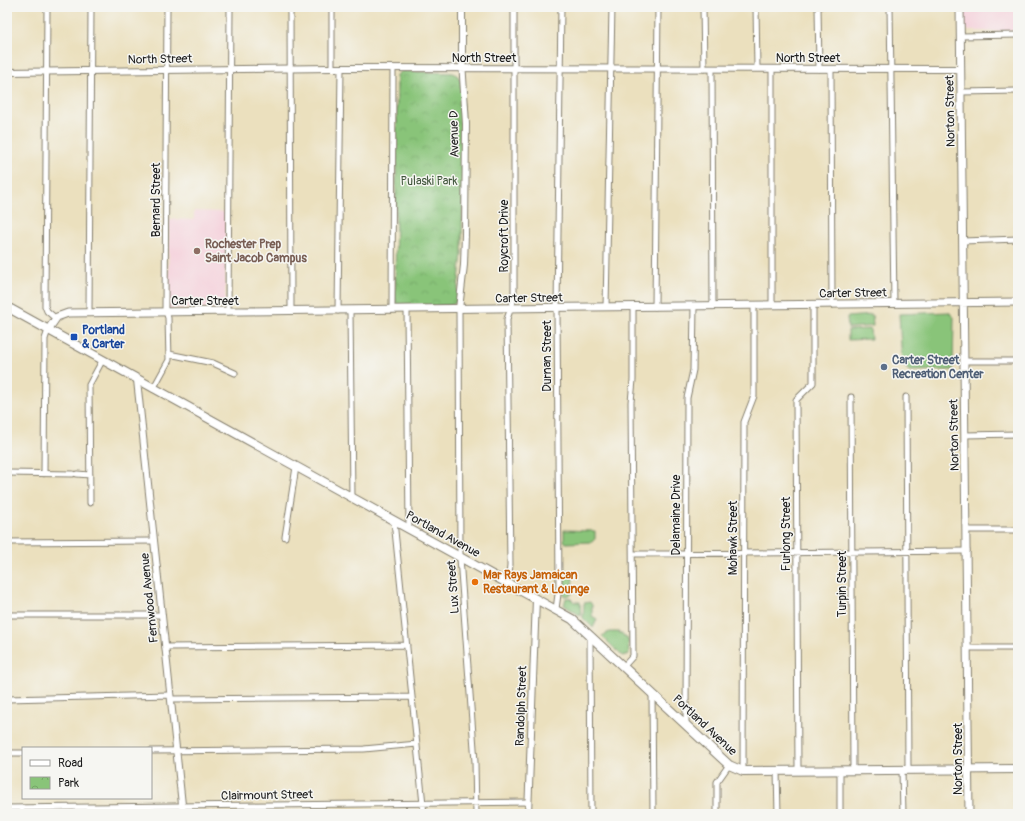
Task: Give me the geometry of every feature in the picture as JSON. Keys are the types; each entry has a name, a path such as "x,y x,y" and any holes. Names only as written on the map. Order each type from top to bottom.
{"main road":[{"name":"Norton Street","path":"960,7 969,814"},
{"name":"Carter Street","path":"55,318 65,313 89,312 167,313 1018,302"},
{"name":"Portland Avenue","path":"7,307 102,361 572,619 729,765 743,771 1018,769"},
{"path":"48,330 55,318"}],"street":[{"path":"47,7 45,306 47,311 55,318"},
{"path":"89,312 91,7"},
{"name":"Bernard Street","path":"153,389 168,364 169,354 167,313 165,308 167,7"},
{"path":"228,312 230,7"},
{"path":"290,7 291,311"},
{"path":"332,7 332,68"},
{"name":"Avenue D","path":"459,309 464,265 465,234 466,124 462,69 462,7"},
{"name":"Roycroft Drive","path":"508,584 510,565 507,319 514,299 514,7"},
{"name":"Durnan Street","path":"556,609 559,587 557,308 561,7"},
{"path":"606,307 612,7"},
{"path":"655,307 659,69 658,7"},
{"path":"703,7 704,69"},
{"path":"756,7 757,68"},
{"path":"818,7 819,69"},
{"path":"890,7 894,304"},
{"path":"960,36 1018,35"},
{"name":"North Street","path":"7,72 290,68 960,69"},
{"path":"338,311 341,68"},
{"path":"392,310 393,69"},
{"path":"712,69 713,306"},
{"path":"772,69 772,305"},
{"path":"831,69 832,304"},
{"path":"961,92 1018,91"},
{"path":"963,241 1018,240"},
{"name":"Furlong Street","path":"798,771 796,400 813,383 813,305"},
{"name":"Delamaine Drive","path":"686,725 686,398 693,370 694,306"},
{"name":"Mohawk Street","path":"743,771 744,422 754,396 754,306"},
{"path":"624,666 633,656 631,402 633,380 633,307"},
{"name":"Lux Street","path":"459,309 460,558 475,762 476,814"},
{"path":"407,310 409,529"},
{"path":"350,311 352,498"},
{"path":"44,474 45,339 48,330"},
{"path":"169,354 213,363 235,373"},
{"path":"90,503 89,385 102,361"},
{"path":"964,361 1018,361"},
{"name":"Fernwood Avenue","path":"137,380 183,814"},
{"name":"Turpin Street","path":"851,397 853,771"},
{"path":"903,814 905,770 907,552 906,397"},
{"path":"965,435 1018,434"},
{"path":"285,536 296,467"},
{"path":"7,473 90,475"},
{"path":"394,521 424,814"},
{"path":"967,530 1018,530"},
{"path":"7,542 154,541"},
{"path":"633,554 967,551"},
{"name":"Randolph Street","path":"528,814 536,599"},
{"path":"7,615 162,615"},
{"path":"590,635 591,814"},
{"path":"165,648 407,645"},
{"path":"968,648 1018,648"},
{"path":"652,693 653,814"},
{"path":"7,699 412,697"},
{"path":"152,751 364,749 417,744"},
{"path":"7,753 22,753"},
{"path":"716,814 718,782 729,765"},
{"path":"777,771 778,814"},
{"path":"840,771 840,814"},
{"name":"Clairmount Street","path":"7,808 528,802"}],"shaded area":[{"path":"965,7 1018,7 1018,31 968,31 963,25"},
{"name":"Rochester Prep Saint Jacob Campus","path":"194,211 226,212 225,308 168,309 169,219 194,220"}],"green space":[{"name":"Pulaski Park","path":"402,71 453,73 458,76 461,82 463,125 462,254 456,303 452,305 401,307 395,305 397,75"},
{"path":"949,312 954,317 953,370 909,371 902,364 899,314"},
{"path":"872,315 873,326 848,328 847,317"},
{"path":"870,329 871,339 848,340 848,330"},
{"path":"564,530 595,531 595,539 592,542 566,543 564,541"},
{"path":"564,573 570,573 573,575 571,595 564,596"},
{"path":"566,598 570,598 574,602 580,602 581,616 564,605"},
{"path":"590,602 592,605 592,616 597,619 593,628 583,618 584,603"},
{"path":"609,632 619,632 628,639 629,654 622,656 602,636"}],"place":[{"name":"Rochester Prep Saint Jacob Campus","path":"197,251"},
{"name":"Portland & Carter","path":"74,337"},
{"name":"Carter Street Recreation Center","path":"884,367"},
{"name":"Mar Rays Jamaican Restaurant & Lounge","path":"475,582"}]}
